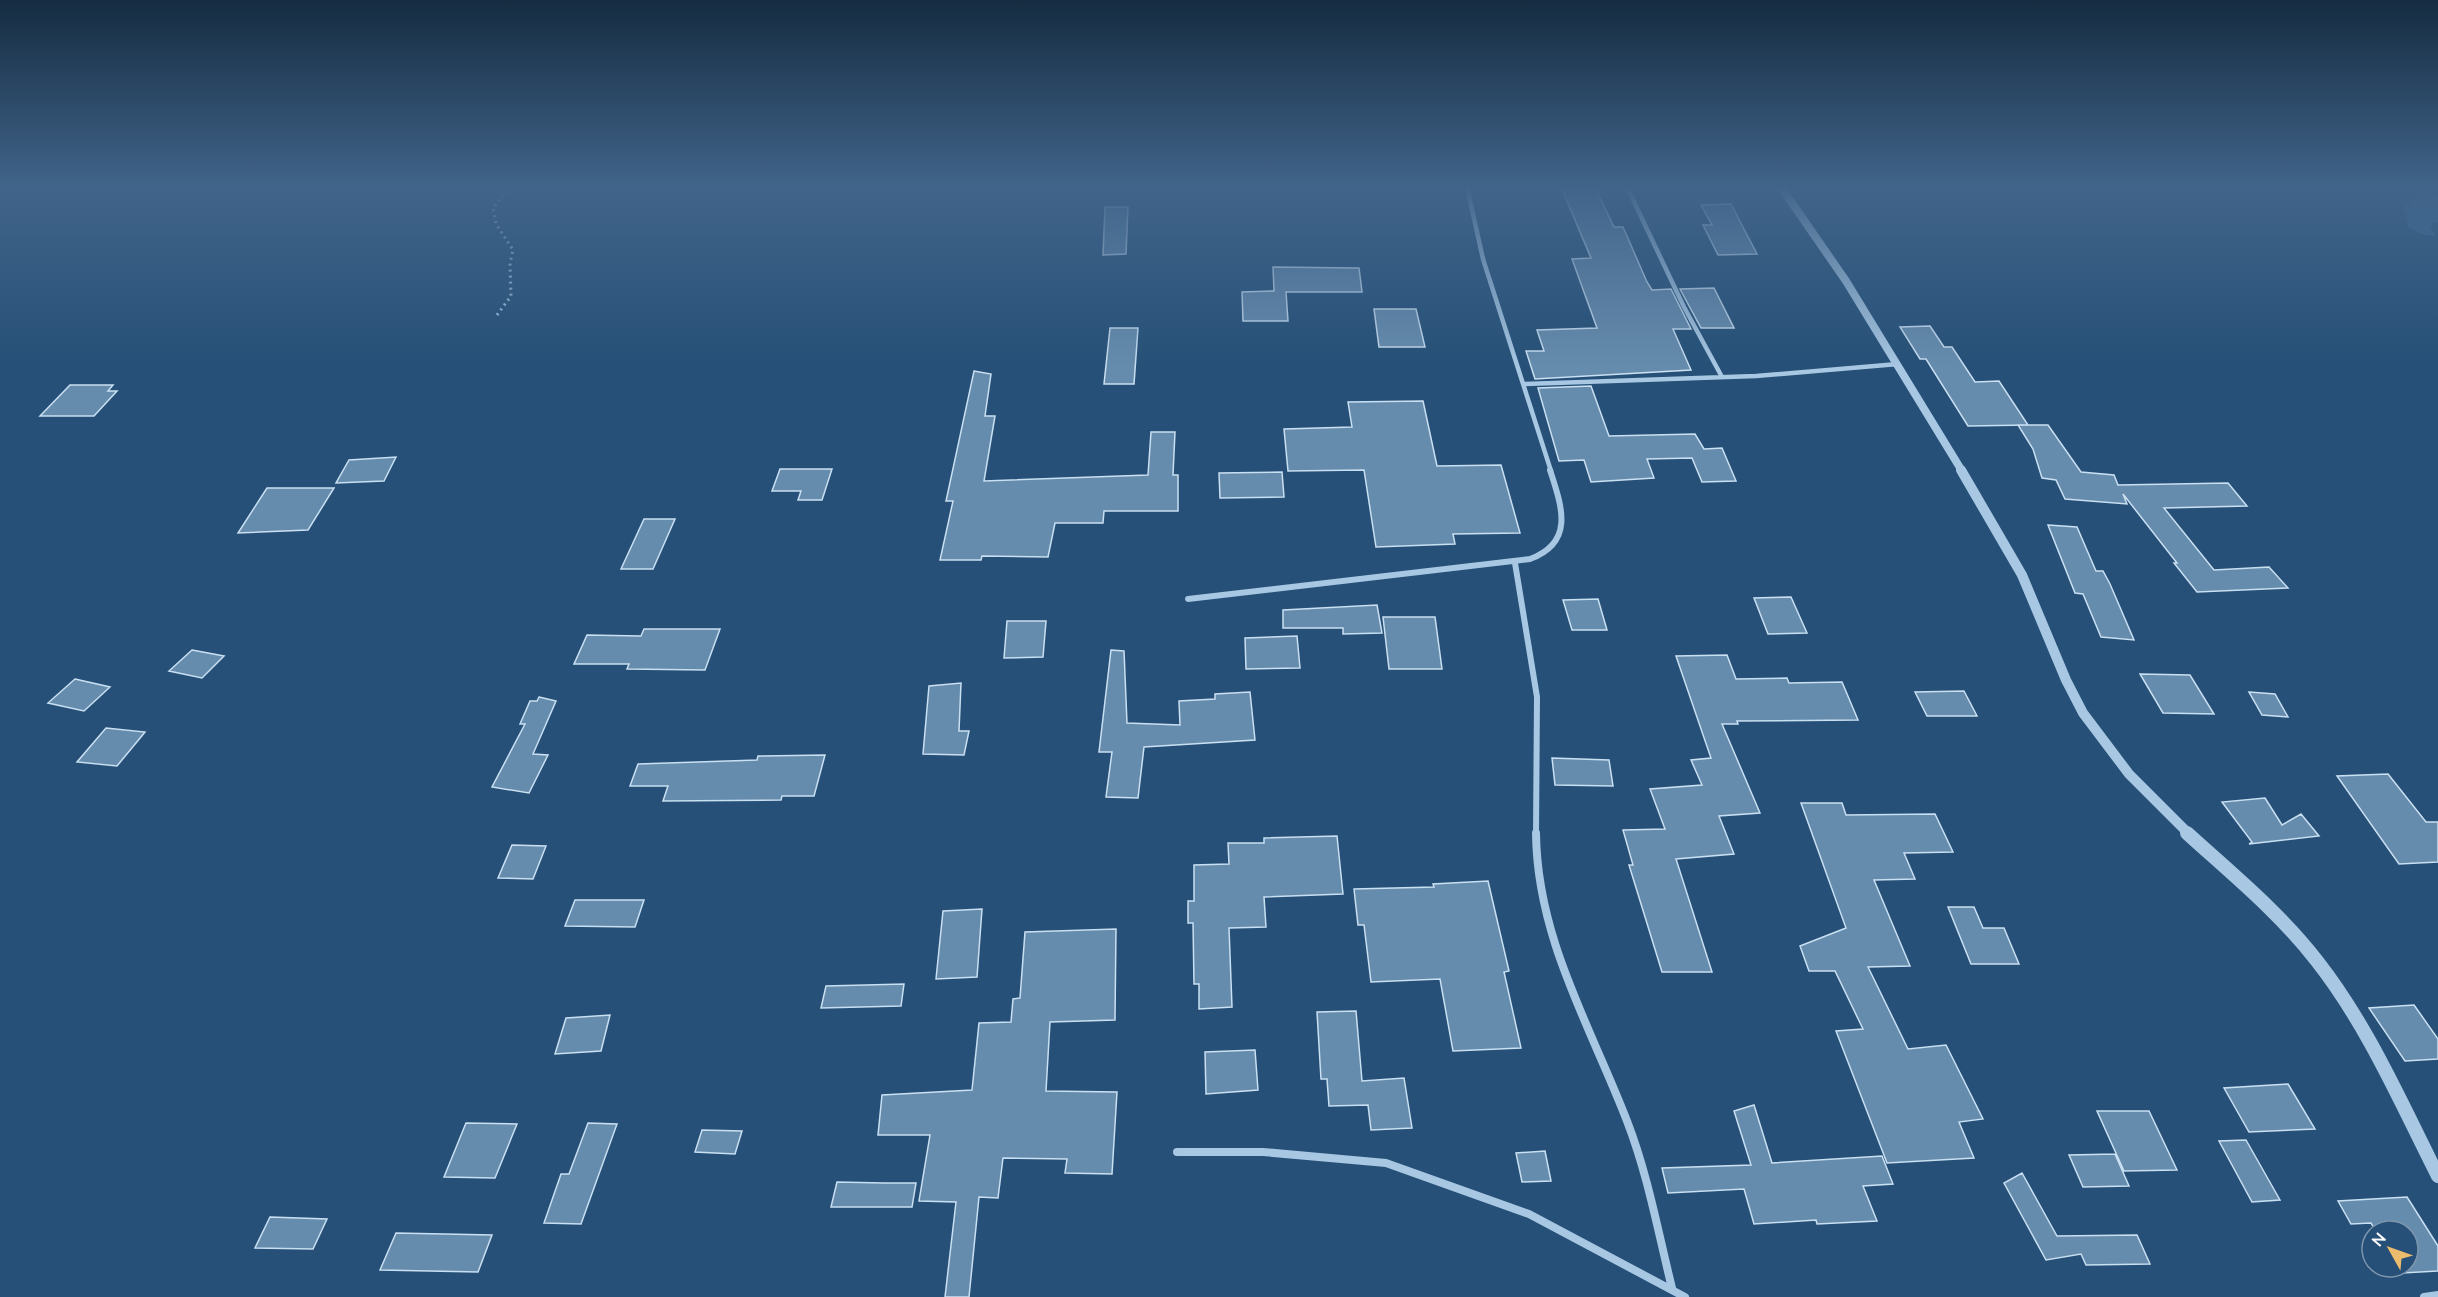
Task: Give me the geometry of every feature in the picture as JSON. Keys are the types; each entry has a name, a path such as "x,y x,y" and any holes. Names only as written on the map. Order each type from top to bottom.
{"street":[{"path":"1188,599 1515,563 1535,559 1557,543 1562,535 1563,519 1560,497 1480,248"},
{"path":"1657,248 1683,309 1722,376"},
{"path":"1824,248 1845,278 1999,531 2024,579 2067,682 2102,742 2166,813 2244,883 2295,935 2331,977 2366,1032 2438,1176"},
{"path":"1525,384 1801,373 1898,364"},
{"path":"1515,563 1532,662 1538,715 1538,857 1542,905 1582,1021 1607,1073 1639,1155 1672,1288"},
{"path":"1177,1152 1263,1152 1386,1163 1529,1214 1672,1288 1685,1297"},
{"path":"2424,1297 2438,1295"}],"path":[{"path":"497,315 511,296 511,248"}],"building":[{"path":"1103,248 1126,248 1126,254 1103,255"},
{"path":"1587,248 1632,248 1652,290 1671,289 1691,329 1673,329 1691,370 1535,379 1526,351 1544,351 1537,330 1597,328 1572,259 1591,258"},
{"path":"1714,248 1754,248 1757,254 1718,255"},
{"path":"1273,267 1359,268 1362,292 1286,292 1288,321 1243,321 1242,292 1274,291"},
{"path":"1714,288 1734,328 1701,328 1680,289"},
{"path":"1374,309 1416,309 1425,347 1379,347"},
{"path":"1930,326 1944,347 1952,347 1975,382 1999,381 2028,425 1968,426 1926,359 1920,359 1900,327"},
{"path":"1110,328 1138,328 1134,384 1104,384"},
{"path":"974,371 991,374 985,416 995,416 984,481 1148,475 1151,432 1175,432 1173,475 1178,475 1178,511 1104,511 1103,523 1055,523 1048,557 982,556 981,560 940,560 953,501 946,501"},
{"path":"70,385 113,385 108,391 117,391 94,416 40,416"},
{"path":"1591,386 1609,436 1695,434 1704,449 1722,448 1736,481 1702,482 1692,458 1647,459 1654,478 1591,482 1584,460 1559,461 1538,388"},
{"path":"1423,401 1437,466 1501,465 1520,533 1453,534 1455,544 1376,547 1364,470 1288,471 1284,429 1352,427 1348,402"},
{"path":"2018,425 2048,425 2081,472 2114,475 2118,485 2228,483 2247,506 2164,508 2214,570 2269,567 2288,588 2197,592 2123,494 2127,504 2065,499 2056,480 2042,478 2033,449"},
{"path":"396,457 384,481 336,483 349,460"},
{"path":"780,469 832,469 822,500 798,500 801,491 772,491"},
{"path":"1282,472 1284,497 1220,498 1219,473"},
{"path":"267,488 334,488 308,530 238,533"},
{"path":"644,519 675,519 653,569 621,569"},
{"path":"2048,525 2077,527 2096,571 2103,571 2110,584 2134,640 2101,637 2083,594 2075,593"},
{"path":"1791,597 1807,633 1768,634 1754,598"},
{"path":"1598,599 1607,630 1572,630 1563,600"},
{"path":"1377,605 1382,633 1343,634 1343,628 1283,628 1283,610"},
{"path":"1383,617 1435,617 1442,669 1389,669"},
{"path":"1007,621 1046,621 1043,657 1004,658"},
{"path":"644,629 720,629 705,670 627,669 629,664 574,664 587,635 641,636"},
{"path":"1297,636 1300,668 1246,669 1245,638"},
{"path":"192,650 224,656 202,678 169,671"},
{"path":"1111,650 1124,651 1127,723 1180,725 1179,701 1215,699 1215,694 1250,692 1255,740 1144,747 1138,798 1106,797 1112,752 1099,752"},
{"path":"1727,655 1736,679 1787,678 1789,683 1842,682 1858,720 1737,721 1738,724 1722,724 1760,813 1719,816 1734,854 1676,859 1712,972 1662,972 1629,865 1633,865 1623,830 1665,829 1650,789 1702,785 1691,760 1711,758 1676,656"},
{"path":"2140,674 2190,675 2214,714 2163,713"},
{"path":"75,679 110,687 84,711 48,703"},
{"path":"961,683 959,731 969,731 964,755 923,754 929,686"},
{"path":"1964,691 1977,716 1927,716 1915,692"},
{"path":"2249,692 2275,694 2288,717 2262,715"},
{"path":"539,697 556,701 533,754 548,755 529,793 492,787 525,724 520,724 530,701 537,701"},
{"path":"106,728 145,732 117,766 77,762"},
{"path":"825,755 814,796 782,796 781,800 663,801 668,786 630,786 638,764 757,760 758,756"},
{"path":"1552,758 1609,760 1613,786 1555,785"},
{"path":"2388,774 2426,822 2438,822 2438,862 2399,864 2337,776"},
{"path":"2265,798 2282,825 2301,814 2319,836 2249,844 2252,842 2222,802"},
{"path":"1801,803 1842,803 1846,815 1935,814 1953,852 1904,853 1915,879 1874,880 1910,966 1868,967 1908,1049 1946,1045 1983,1119 1959,1122 1974,1158 1887,1163 1836,1031 1863,1029 1835,971 1809,971 1800,946 1846,928"},
{"path":"1337,836 1343,894 1264,897 1266,927 1229,928 1232,1007 1199,1009 1199,984 1194,984 1193,923 1188,923 1188,901 1194,901 1194,865 1229,864 1228,843 1264,843 1264,838"},
{"path":"512,845 546,846 533,879 498,878"},
{"path":"1488,881 1509,971 1504,972 1521,1048 1453,1051 1440,979 1371,982 1364,925 1358,925 1354,889 1434,887 1433,884"},
{"path":"575,900 644,900 635,927 565,926"},
{"path":"1948,907 1974,907 1983,928 2004,928 2019,964 1971,964"},
{"path":"982,909 977,977 936,979 943,911"},
{"path":"1116,929 1115,1020 1050,1022 1046,1091 1117,1092 1112,1174 1065,1173 1067,1159 1003,1158 998,1198 979,1197 969,1297 945,1297 956,1202 919,1201 930,1135 878,1135 882,1095 972,1090 979,1023 1011,1022 1013,999 1020,998 1025,932"},
{"path":"904,984 901,1006 821,1008 826,986"},
{"path":"2414,1005 2438,1039 2438,1059 2405,1061 2369,1008"},
{"path":"1356,1011 1362,1081 1404,1078 1412,1128 1371,1130 1368,1105 1329,1106 1327,1079 1321,1079 1317,1012"},
{"path":"610,1015 601,1051 555,1054 566,1018"},
{"path":"1255,1050 1258,1090 1206,1094 1205,1052"},
{"path":"2288,1084 2315,1129 2249,1132 2224,1088"},
{"path":"1754,1105 1772,1163 1882,1156 1893,1184 1863,1186 1877,1221 1817,1224 1816,1220 1754,1224 1744,1189 1668,1193 1662,1168 1751,1165 1734,1111"},
{"path":"2097,1111 2149,1111 2177,1170 2124,1171"},
{"path":"466,1123 517,1124 495,1178 444,1177"},
{"path":"588,1123 617,1124 581,1224 544,1223 561,1174 569,1174"},
{"path":"702,1130 742,1131 735,1154 695,1152"},
{"path":"2246,1140 2280,1200 2252,1202 2219,1141"},
{"path":"1545,1151 1551,1181 1522,1182 1516,1153"},
{"path":"2115,1154 2129,1186 2083,1187 2069,1155"},
{"path":"2022,1173 2057,1236 2137,1235 2150,1264 2086,1265 2081,1254 2046,1260 2004,1183"},
{"path":"837,1182 916,1183 912,1207 831,1207"},
{"path":"2407,1197 2438,1246 2438,1271 2420,1272 2420,1219 2360,1219 2360,1224 2351,1224 2338,1201"},
{"path":"270,1217 327,1219 313,1249 255,1248"},
{"path":"396,1233 492,1235 478,1272 380,1270"}]}
